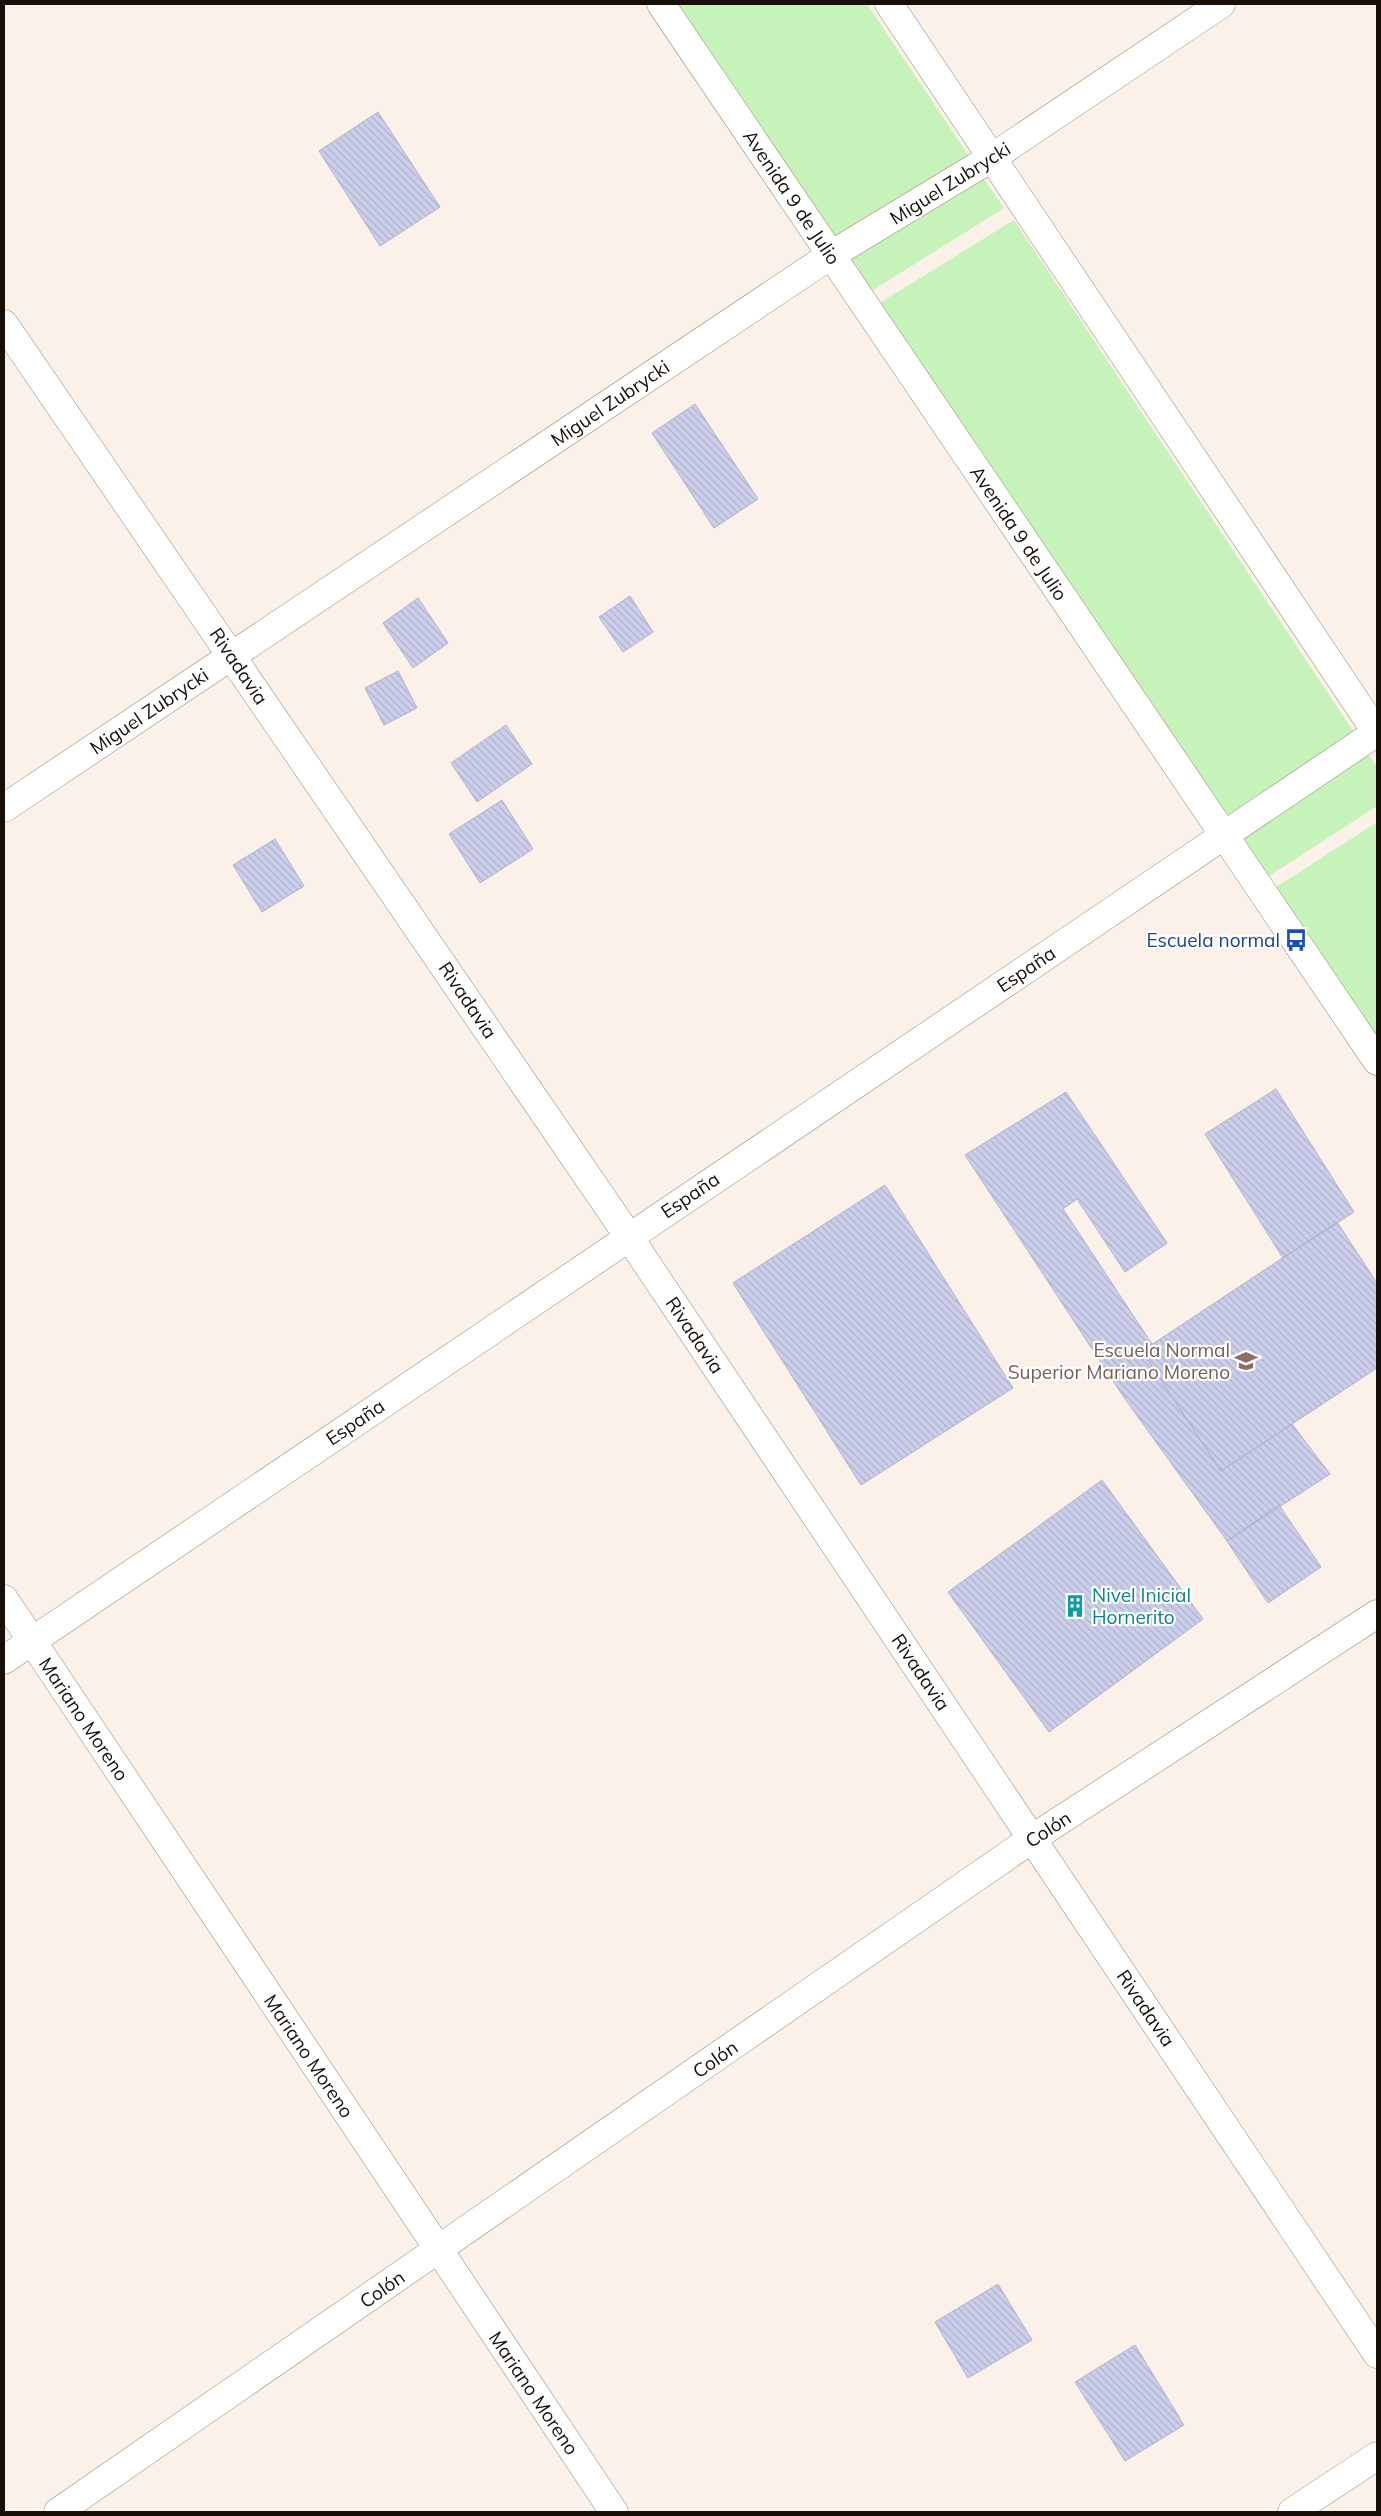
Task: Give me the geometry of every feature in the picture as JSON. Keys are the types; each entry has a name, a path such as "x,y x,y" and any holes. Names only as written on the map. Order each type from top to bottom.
{"street":[{"name":"Avenida 9 de Julio","path":"661,4 1377,1061"},
{"path":"890,4 1377,732"},
{"name":"Miguel Zubrycki","path":"4,808 831,255 993,157 1221,4"},
{"name":"Rivadavia","path":"4,324 629,1237 1377,2354"},
{"name":"España","path":"4,1660 1377,732"},
{"name":"Mariano Moreno","path":"4,1599 614,2512"},
{"name":"Colón","path":"58,2512 1033,1838 1377,1614"},
{"path":"1292,2512 1377,2456"}],"green space":[{"path":"658,4 867,4 1004,208 851,304"},
{"path":"1014,220 1377,767 1377,806 1246,891 857,317"},
{"path":"1377,822 1377,1081 1255,901"}],"building":[{"path":"378,112 440,207 380,246 319,151"},
{"path":"695,404 758,499 714,528 652,433"},
{"path":"630,596 653,632 623,652 599,617"},
{"path":"418,598 448,643 413,668 383,623"},
{"path":"398,671 417,708 384,725 365,688"},
{"path":"506,725 532,764 477,802 451,763"},
{"path":"502,800 533,849 480,883 449,834"},
{"path":"275,839 304,886 262,912 233,865"},
{"path":"1276,1089 1354,1212 1283,1258 1205,1134"},
{"path":"1066,1092 1167,1243 1125,1272 1077,1199 1063,1209 1152,1344 1142,1351 1221,1471 1292,1424 1330,1474 1227,1541 1123,1396 965,1155"},
{"path":"885,1185 1013,1388 861,1485 733,1283"},
{"path":"1337,1222 1377,1283 1377,1368 1221,1471 1142,1351"},
{"name":"Nivel Inicial Hornerito","path":"1102,1480 1203,1619 1049,1732 948,1592"},
{"path":"1279,1505 1321,1567 1268,1603 1227,1541"},
{"path":"998,2284 1032,2340 968,2378 935,2322"},
{"path":"1135,2345 1184,2425 1125,2461 1075,2382"}],"place":[{"name":"Escuela normal","path":"1296,940"},
{"name":"Escuela Normal Superior Mariano Moreno","path":"1246,1361"},
{"name":"Nivel Inicial Hornerito","path":"1075,1606"}]}
